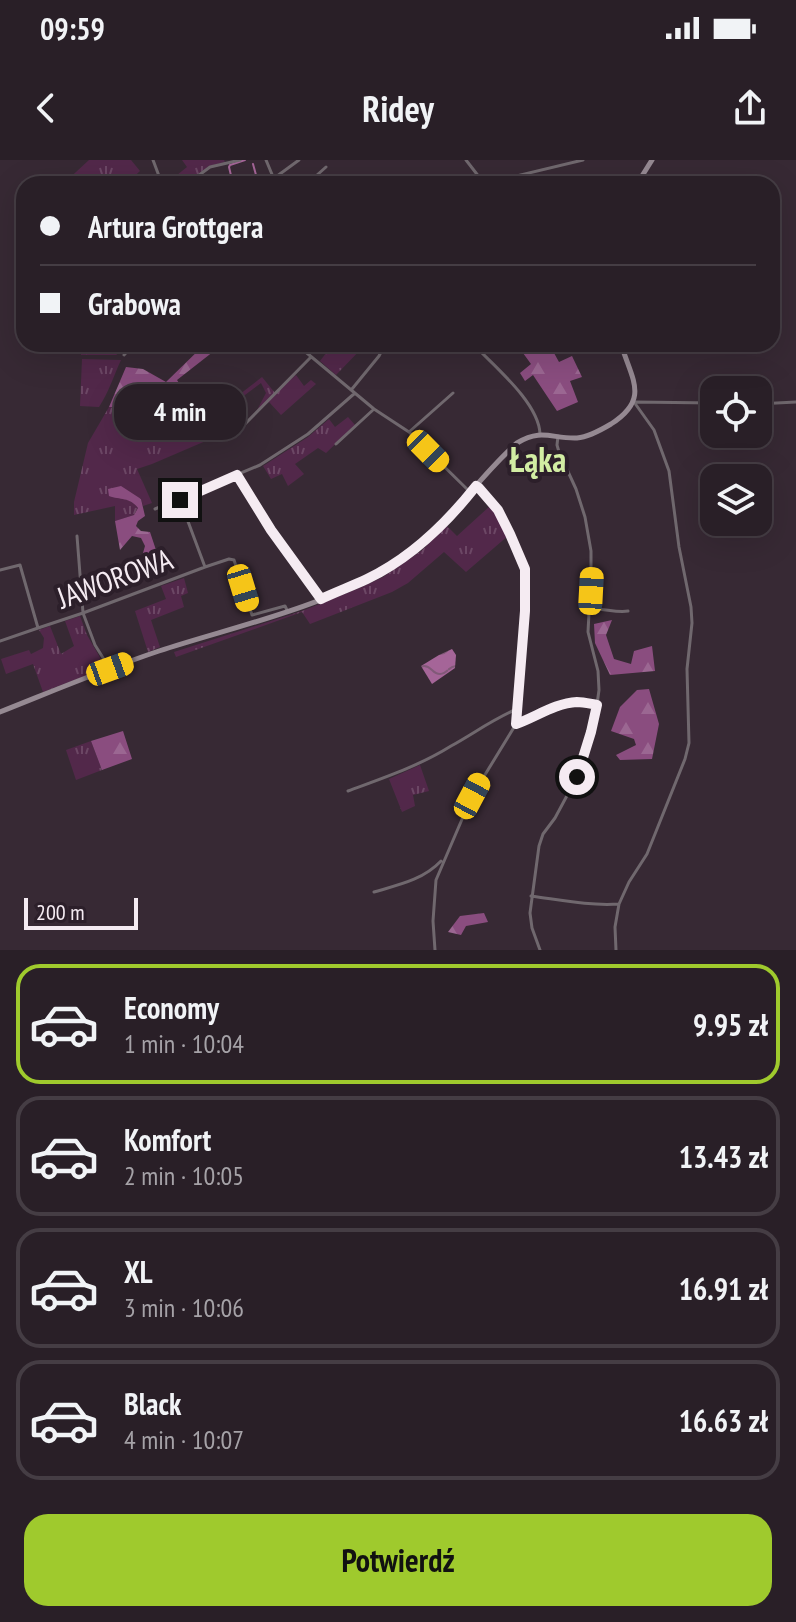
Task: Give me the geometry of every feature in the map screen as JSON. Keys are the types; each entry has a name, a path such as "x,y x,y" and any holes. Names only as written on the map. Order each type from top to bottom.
{"main road":[{"path":"0,712 110,669 321,599 368,578 407,555 436,531 517,443 540,434 576,438 595,432 626,413 636,398 624,352"}],"street":[{"path":"198,176 210,167 240,160"},
{"path":"282,176 299,160"},
{"path":"517,176 583,160"},
{"path":"316,176 326,167"},
{"path":"124,355 127,352"},
{"path":"305,352 374,409 409,432 471,493"},
{"path":"155,509 260,465 308,434 353,392 381,352"},
{"path":"480,352 522,398 538,421 540,434"},
{"path":"244,425 311,357"},
{"path":"409,432 453,393"},
{"path":"634,402 700,403"},
{"path":"616,950 615,927 619,904 647,854 689,743 687,669 691,607 669,471 654,430 634,402"},
{"path":"772,403 796,402"},
{"path":"336,444 374,409"},
{"path":"540,950 530,913 539,846 577,777 597,705 598,671 588,632 591,551 585,517 559,452 558,436"},
{"path":"237,475 271,530 321,599"},
{"path":"435,950 433,921 436,880 477,787 516,724 518,709 525,569 498,510 476,486"},
{"name":"JAWOROWA","path":"180,500 205,567"},
{"path":"77,536 83,613 95,645 110,669"},
{"name":"JAWOROWA","path":"0,641 229,559 234,560 252,615 285,606 287,610"},
{"name":"JAWOROWA","path":"0,570 20,565 38,628"},
{"path":"590,609 628,611"},
{"path":"516,724 559,705 577,702 597,705"},
{"path":"348,791 401,772 518,709"},
{"path":"374,892 422,877 444,858"},
{"path":"531,896 587,905 619,904"}],"green space":[{"path":"89,160 131,160 140,171 135,176 72,176"},
{"path":"182,160 225,162 209,166 196,176 176,176 187,167"},
{"path":"81,352 120,352 116,355 81,355"},
{"path":"197,352 213,352 177,380 190,400 174,396 153,408 109,407 126,367 143,369 166,382"},
{"path":"327,352 358,352 336,375 320,361"},
{"path":"553,352 559,362 572,356 582,377 570,381 578,402 557,411 533,375 525,381 520,373 531,364 523,353"},
{"path":"82,359 121,360 99,407 80,406"},
{"path":"296,375 304,386 311,380 316,384 281,415 269,402 256,412 266,393 261,383 206,424 215,437 137,469 152,503 143,506 141,498 124,498 138,508 134,515 115,521 115,506 74,515 74,502 88,443 109,407 153,408 174,396 190,400 205,421 262,377 275,393"},
{"path":"348,417 355,425 326,453 318,448 295,464 304,474 288,486 282,474 271,479 263,466 308,437 329,419 335,427"},
{"path":"121,486 141,499 145,516 136,526 141,531 150,532 156,550 153,557 155,566 140,572 145,546 141,538 132,536 120,550 115,521 134,515 138,508 128,500 109,496 108,489"},
{"path":"490,506 509,535 466,572 444,552 408,583 392,592 310,624 302,612 176,657 174,652 302,611 383,577 421,551 447,526 457,536"},
{"path":"184,578 188,593 181,596 184,607 151,620 160,647 148,652 135,611 166,599 161,586"},
{"path":"80,616 106,668 43,692 33,664 6,674 1,659 29,650 31,654 43,648 44,638 39,630 50,626 61,654 74,646 65,621"},
{"path":"612,620 606,635 614,659 631,664 634,651 652,646 655,671 610,675 595,643 594,624"},
{"path":"649,689 659,724 652,759 620,760 616,755 636,745 634,739 611,731 620,707 637,690"},
{"path":"123,731 132,759 102,770 91,741"},
{"path":"91,741 102,770 76,780 66,750"},
{"path":"420,765 429,791 413,795 415,806 402,812 389,779"},
{"path":"484,913 488,922 466,926 461,935 448,932 460,916"}],"water":[{"path":"452,649 456,655 455,668 432,684 421,666"}],"waterway":[{"path":"231,176 230,165 245,160"},
{"path":"253,164 257,176"}],"district":[{"name":"Łąka","path":"538,460"}],"route":[{"path":"180,500 237,475 271,530 321,599 368,578 407,555 436,531 476,486 479,488 498,510 525,569 525,611 516,724 559,705 577,702 597,705 577,777"}]}
